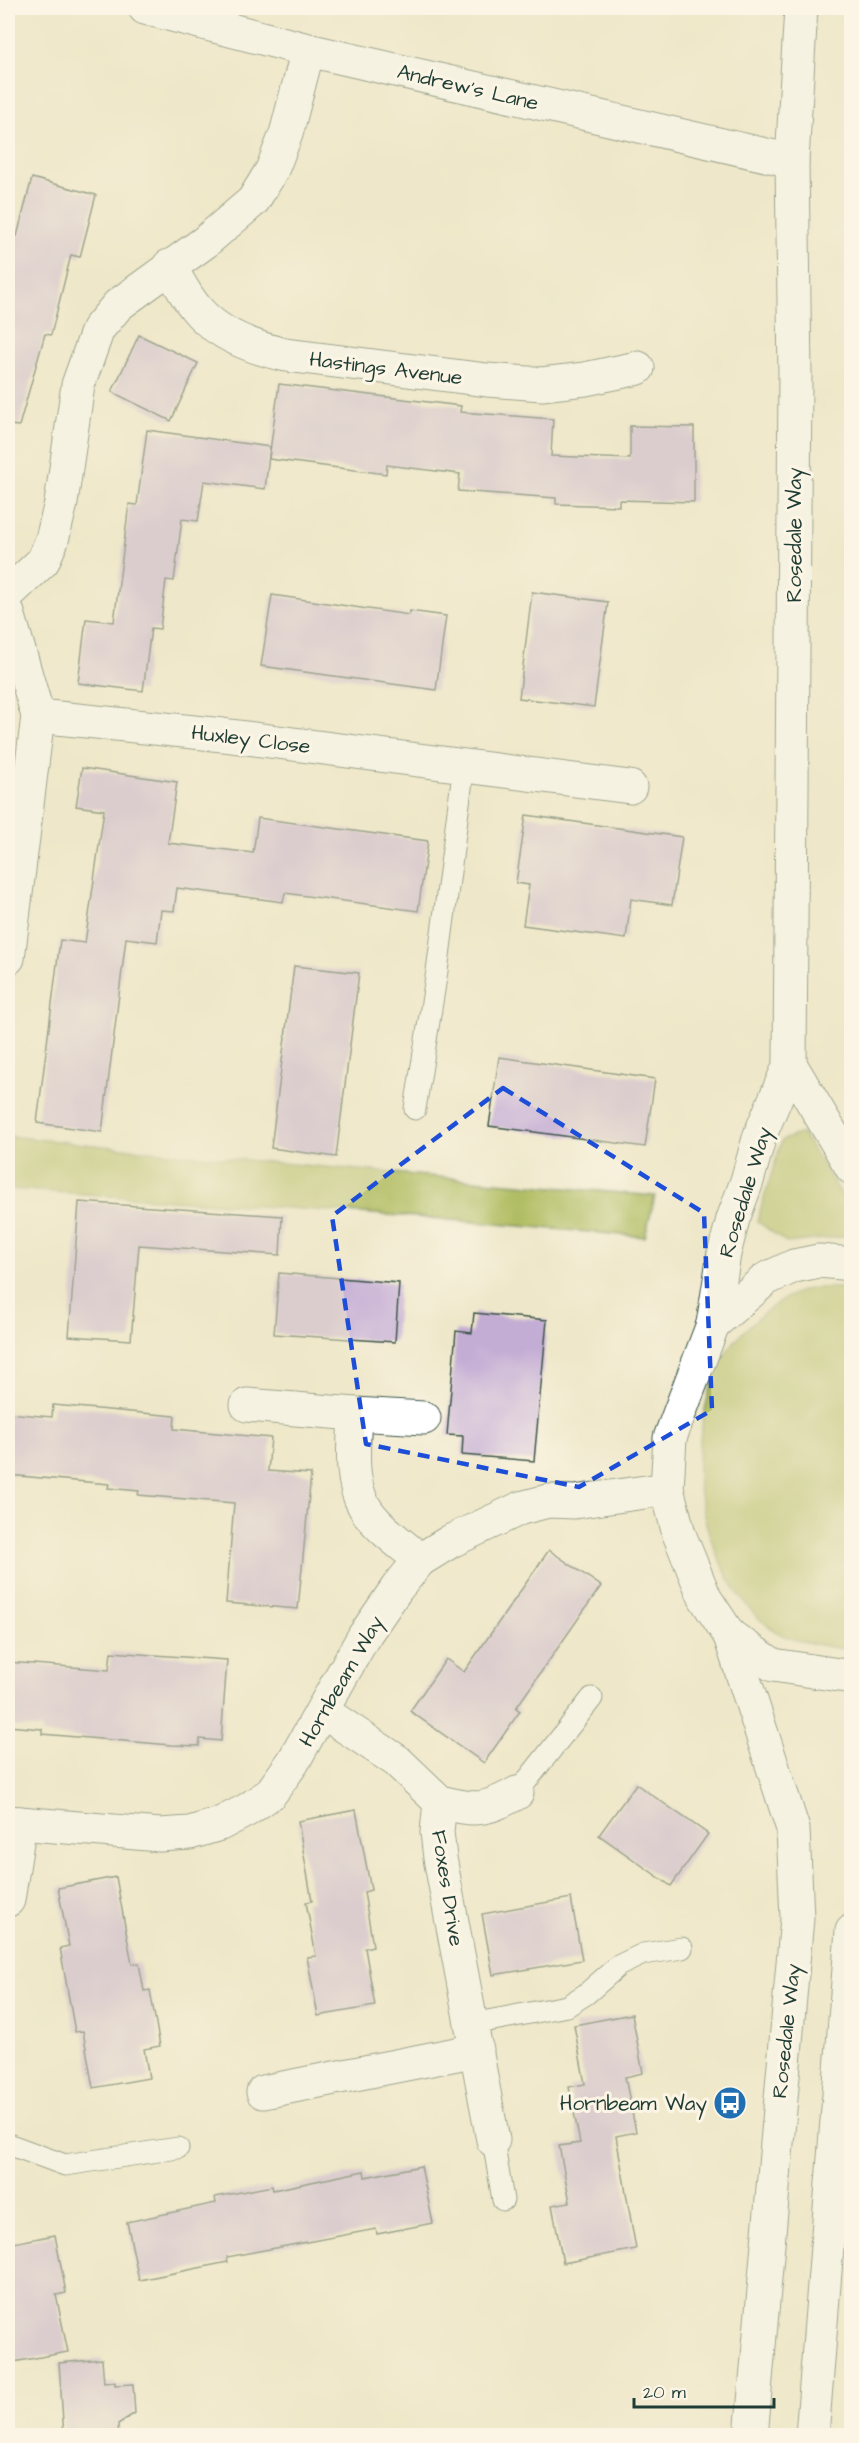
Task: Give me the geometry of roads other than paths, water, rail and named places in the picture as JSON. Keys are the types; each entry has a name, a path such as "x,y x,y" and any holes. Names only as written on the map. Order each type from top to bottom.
{"street":[{"name":"Andrew's Lane","path":"146,8 308,50 792,160"},
{"name":"Rosedale Way","path":"751,2436 797,1917 793,1829 730,1636 705,1598 679,1534 667,1489 670,1438 713,1324 724,1254 733,1219 760,1135 790,1064 795,386 792,160 801,8"},
{"path":"8,594 43,561 52,540 61,503 78,385 98,328 118,305 205,242 253,201 267,178 286,134 308,50"},
{"name":"Hastings Avenue","path":"169,266 195,308 214,325 259,349 286,355 487,380 542,384 585,379 638,368"},
{"path":"8,614 38,716 8,958"},
{"name":"Huxley Close","path":"38,716 223,735 630,787"},
{"path":"790,1064 852,1168"},
{"name":"Rosedale Way","path":"713,1324 766,1279 794,1266 819,1261 852,1264"},
{"path":"247,1405 424,1418"},
{"path":"355,1414 354,1457 358,1494 365,1508 420,1560"},
{"name":"Hornbeam Way","path":"14,1823 160,1835 190,1833 220,1824 247,1810 270,1794 293,1762 364,1636 397,1588 420,1560 451,1540 521,1508 548,1501 574,1502 667,1489"},
{"name":"Rosedale Way","path":"730,1636 773,1665 852,1677"},
{"name":"Foxes Drive","path":"322,1711 397,1761 440,1802 437,1832 440,1858 493,2140"},
{"path":"440,1802 469,1809 486,1808 517,1793"},
{"path":"8,1900 14,1823"},
{"path":"812,2436 852,1931"},
{"path":"262,2092 474,2037"}],"lane":[{"path":"415,1109 437,971 464,765"},
{"path":"517,1793 592,1698"},
{"path":"474,2037 567,2006 586,1994 618,1966 643,1954 682,1948"},
{"path":"493,2140 503,2200"},
{"path":"8,2144 65,2165 178,2148"}],"place":[{"name":"Hornbeam Way","path":"730,2103"}]}
